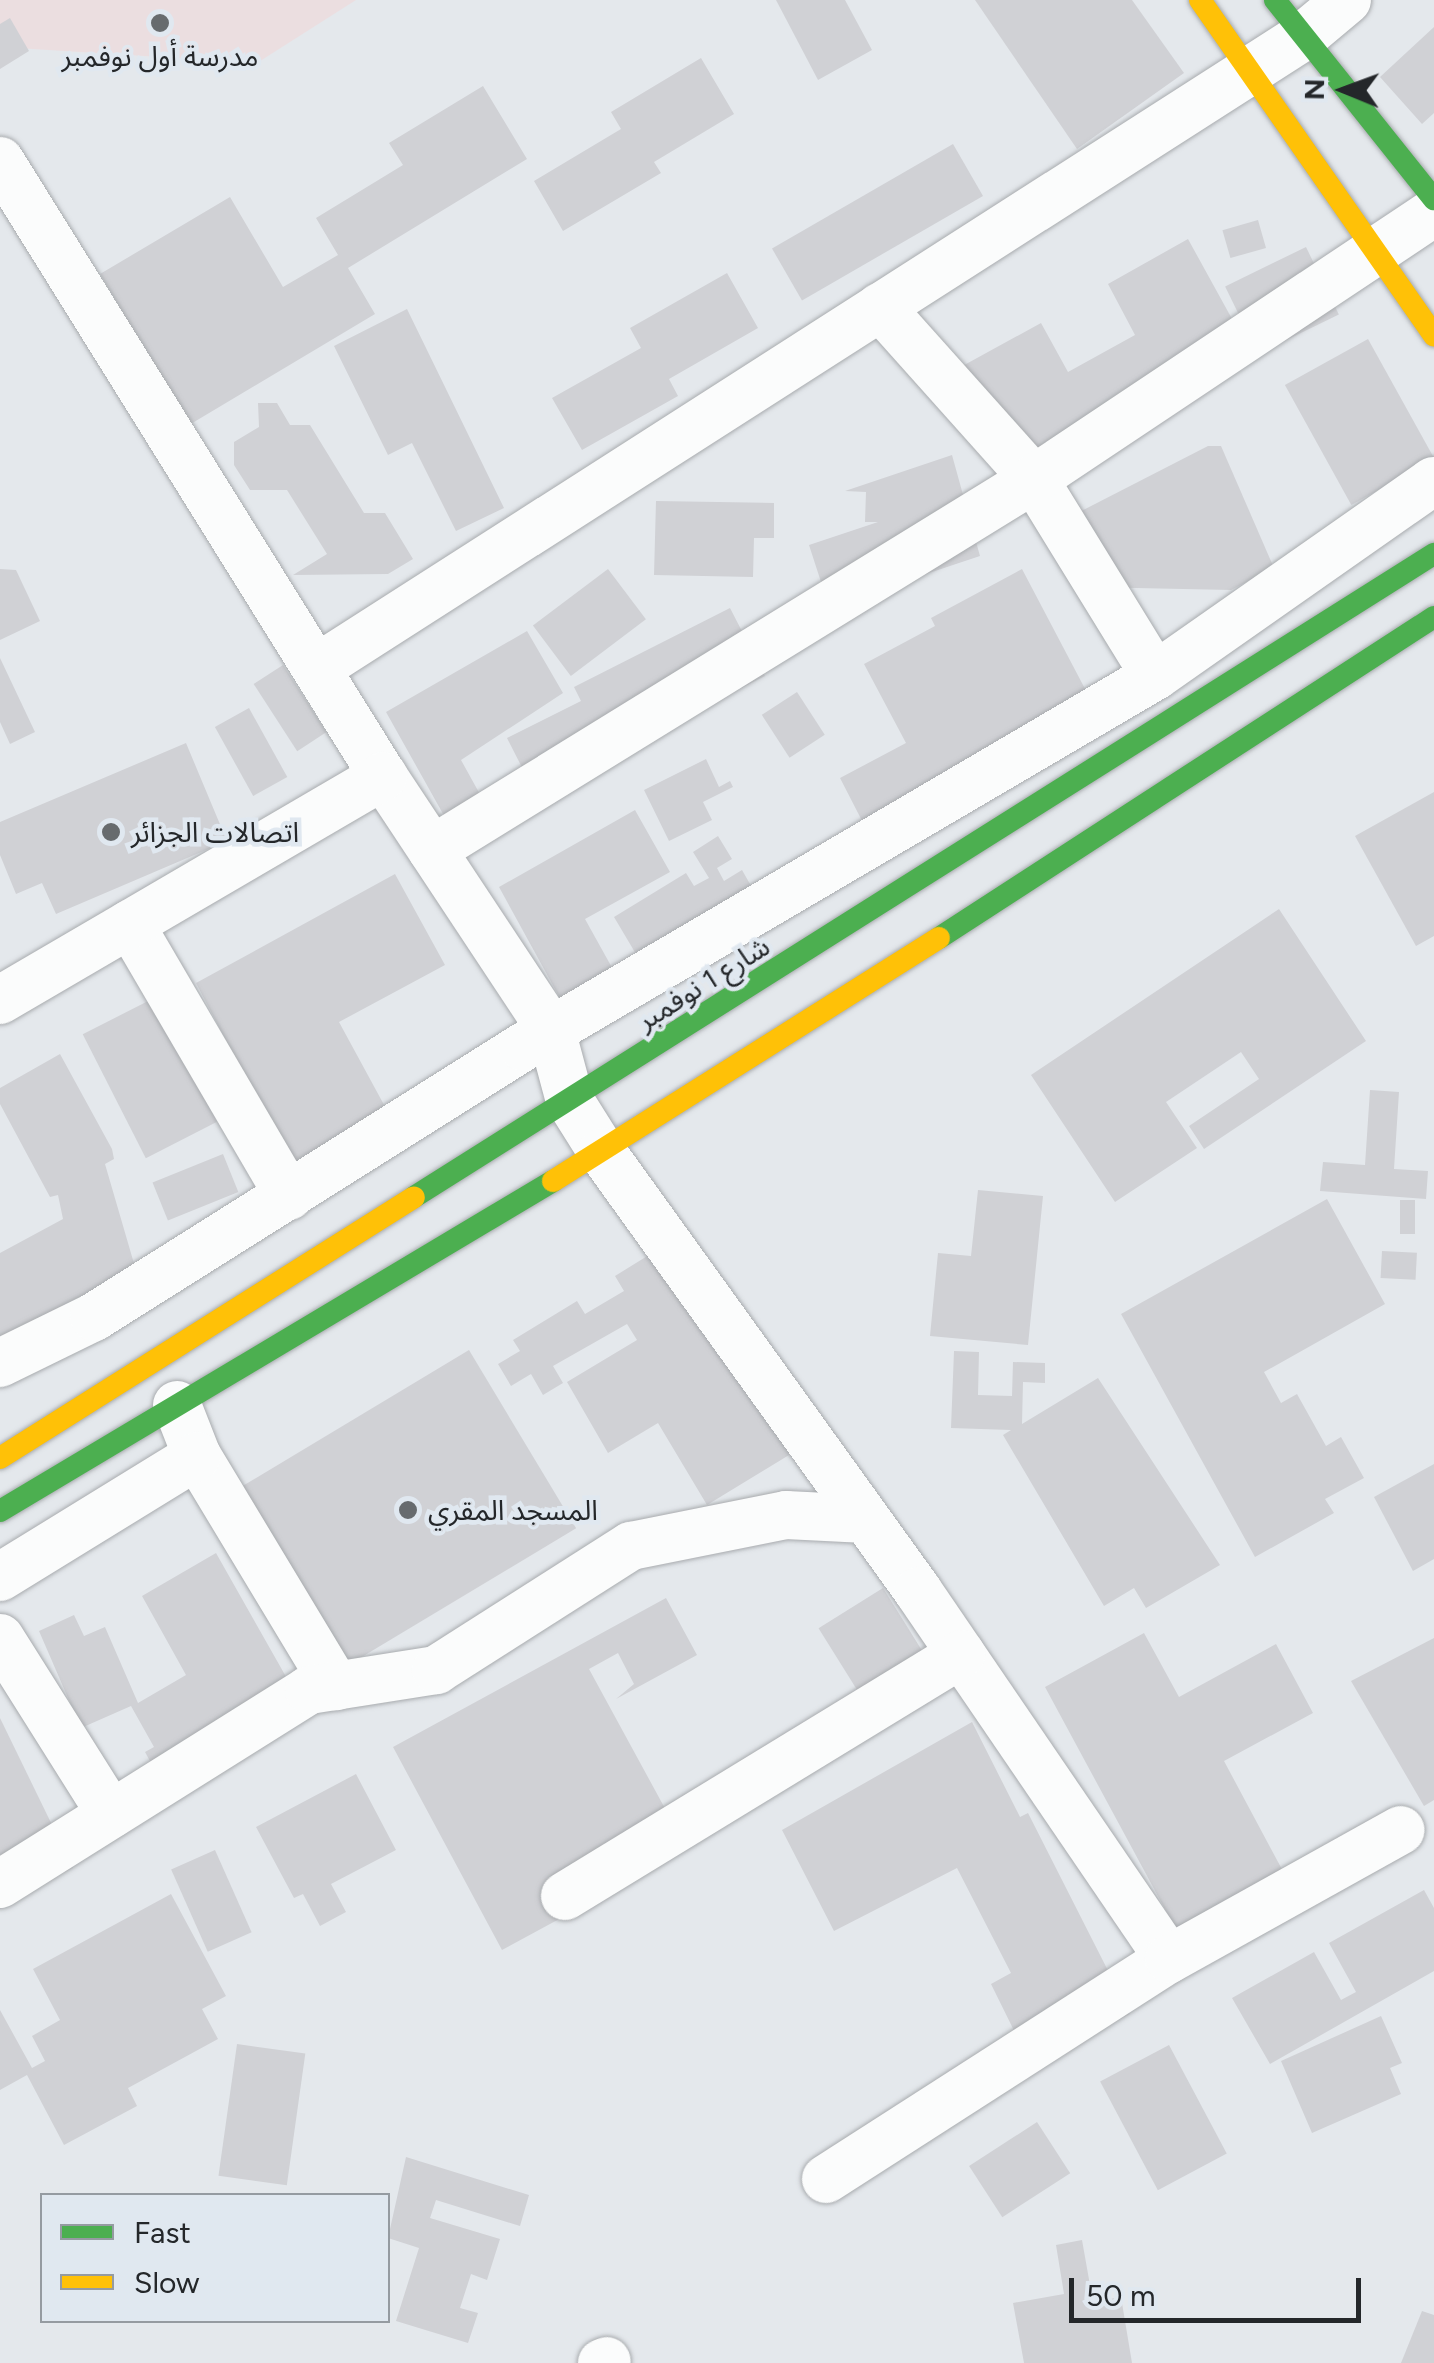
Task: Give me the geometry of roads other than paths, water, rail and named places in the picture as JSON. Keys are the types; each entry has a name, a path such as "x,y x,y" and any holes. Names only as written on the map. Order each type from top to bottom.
{"main road":[{"path":"1200,0 1378,248 1434,334"},
{"path":"1289,18 1434,199"},
{"name":"شارع 1 نوفمبر","path":"0,1458 1434,554"},
{"path":"0,1511 602,1152 1434,617"}],"street":[{"path":"317,668 1249,69 1289,18 1348,0"},
{"path":"0,160 383,776 551,1030 570,1101 602,1152 866,1518 1170,1959"},
{"path":"432,850 1034,480 1434,212"},
{"path":"880,307 1034,480 1155,676"},
{"path":"0,1363 94,1318 551,1030 1155,676 1434,482"},
{"path":"0,1000 383,776"},
{"path":"130,924 289,1196"},
{"path":"178,1405 197,1456 336,1686"},
{"path":"0,1577 197,1456"},
{"path":"0,1884 309,1690 436,1670 631,1546 786,1514 866,1518"},
{"path":"0,1638 110,1814"},
{"path":"565,1896 961,1654"},
{"path":"826,2180 1170,1959 1401,1830"}],"place":[{"name":"مدرسة أول نوفمبر","path":"160,23"},
{"name":"اتصالات الجزائر","path":"111,832"},
{"name":"المسجد المقري","path":"408,1510"}]}
